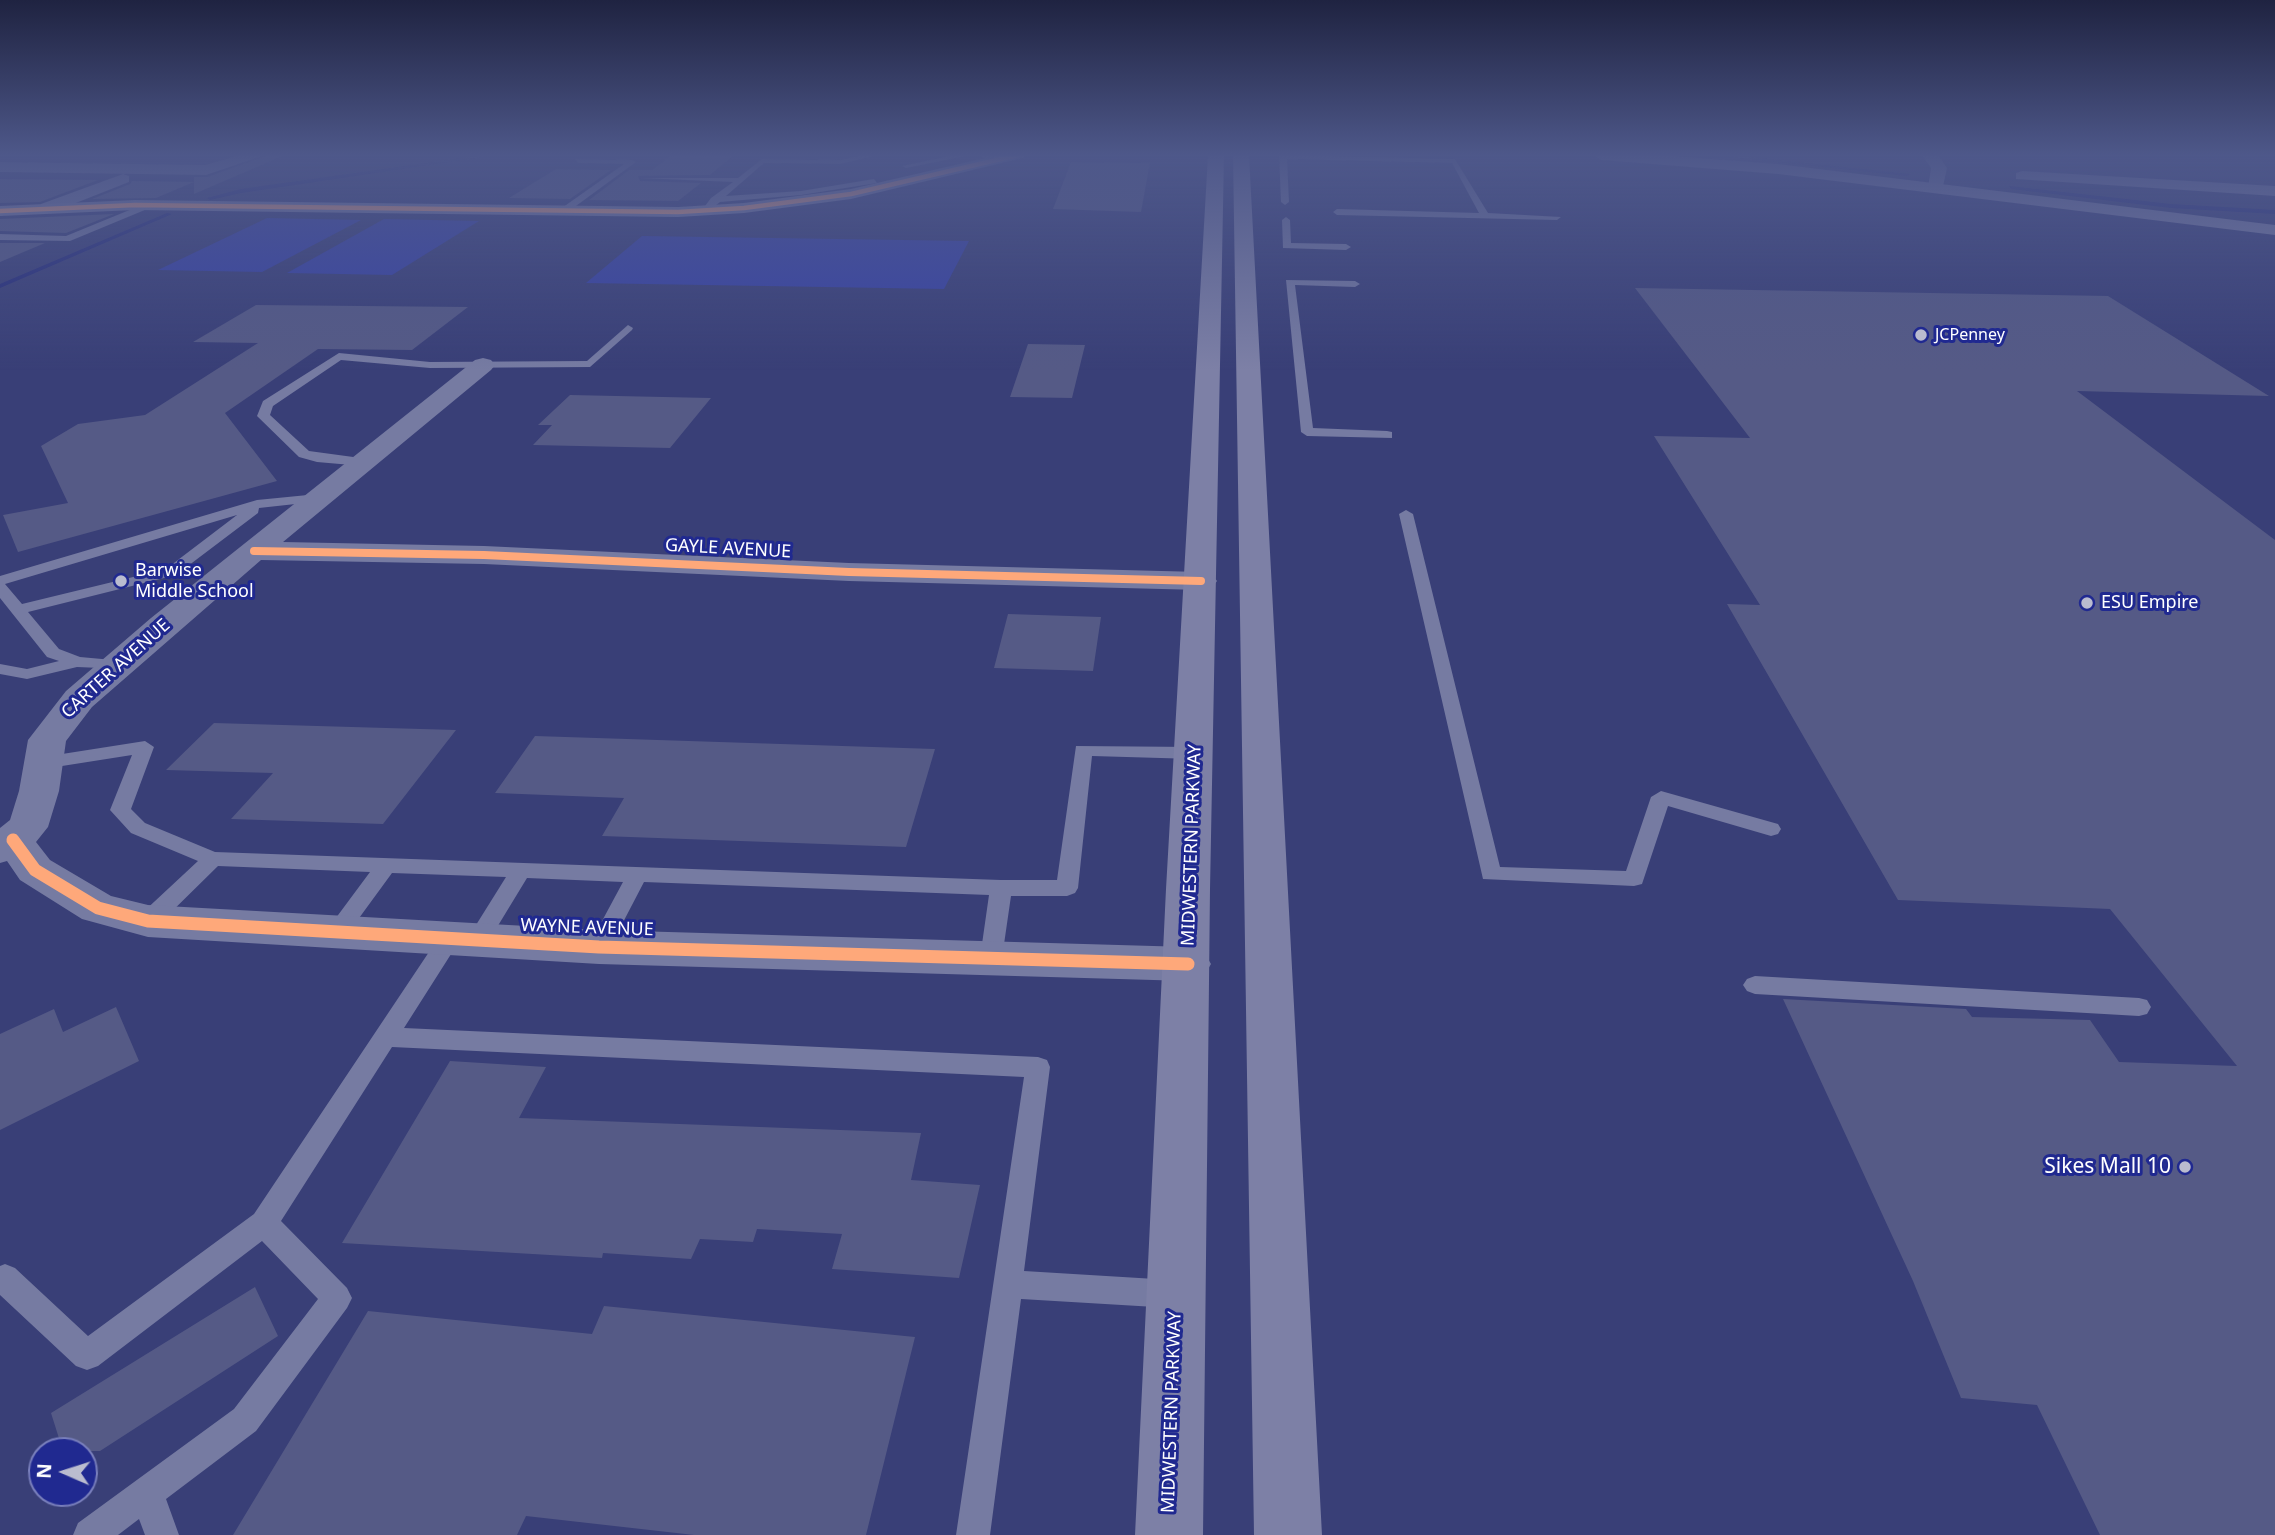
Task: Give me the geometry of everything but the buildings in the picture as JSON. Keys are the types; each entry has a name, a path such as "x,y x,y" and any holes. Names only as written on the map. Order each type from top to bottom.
{"main road":[{"name":"MIDWESTERN PARKWAY","path":"1224,227 1252,465 1288,1535"},
{"name":"MIDWESTERN PARKWAY","path":"1169,1535 1205,464 1232,227"},
{"path":"2248,227 2275,230"},
{"path":"1205,464 1252,465"},
{"path":"1201,581 1255,582"}],"street":[{"name":"CARTER AVENUE","path":"6,845 27,827 39,791 47,740 59,720 118,665 254,551 483,365"},
{"name":"GAYLE AVENUE","path":"254,551 484,555 849,572 1201,581"},
{"name":"WAYNE AVENUE","path":"6,845 34,870 98,908 148,921 335,934 599,947 1188,964"}],"lane":[{"path":"0,237 66,239 96,227"},
{"path":"1286,227 1286,246 1346,247"},
{"path":"1355,284 1290,282 1307,432 1387,435"},
{"path":"363,462 304,454 263,416 267,404 339,356 430,365 590,364 628,328"},
{"path":"0,581 262,503 318,498"},
{"path":"18,610 171,572 262,503"},
{"path":"1406,514 1491,874 1634,879 1661,797 1770,829"},
{"path":"0,588 53,653 77,662 118,665"},
{"path":"0,669 27,674 77,662"},
{"path":"43,763 145,747 120,810 138,828 213,859 519,873 1067,888 1083,750 1195,753"},
{"path":"148,921 213,859"},
{"path":"335,934 385,867"},
{"path":"0,1281 5,1278 87,1354 264,1223 387,1037 519,873"},
{"path":"599,947 637,876"},
{"path":"991,958 1001,888"},
{"path":"1755,985 2139,1007"},
{"path":"387,1037 1038,1067 973,1535"},
{"path":"90,1535 245,1420 337,1298 264,1223"},
{"path":"1009,1284 1175,1294"},
{"path":"147,1493 162,1535"}],"shaded area":[{"path":"249,227 348,227 262,272 158,270"},
{"path":"370,227 470,227 392,275 287,273"},
{"path":"642,236 969,241 944,289 586,283"}],"waterway":[{"path":"0,286 139,227"}],"cycle path":[{"path":"254,551 484,555 849,572 1201,581"},
{"path":"13,840 35,870 98,908 148,921 335,934 599,947 1188,964"}],"place":[{"name":"JCPenney","path":"1921,335"},
{"name":"Barwise Middle School","path":"121,581"},
{"name":"ESU Empire","path":"2087,603"},
{"name":"Sikes Mall 10","path":"2185,1167"}]}
